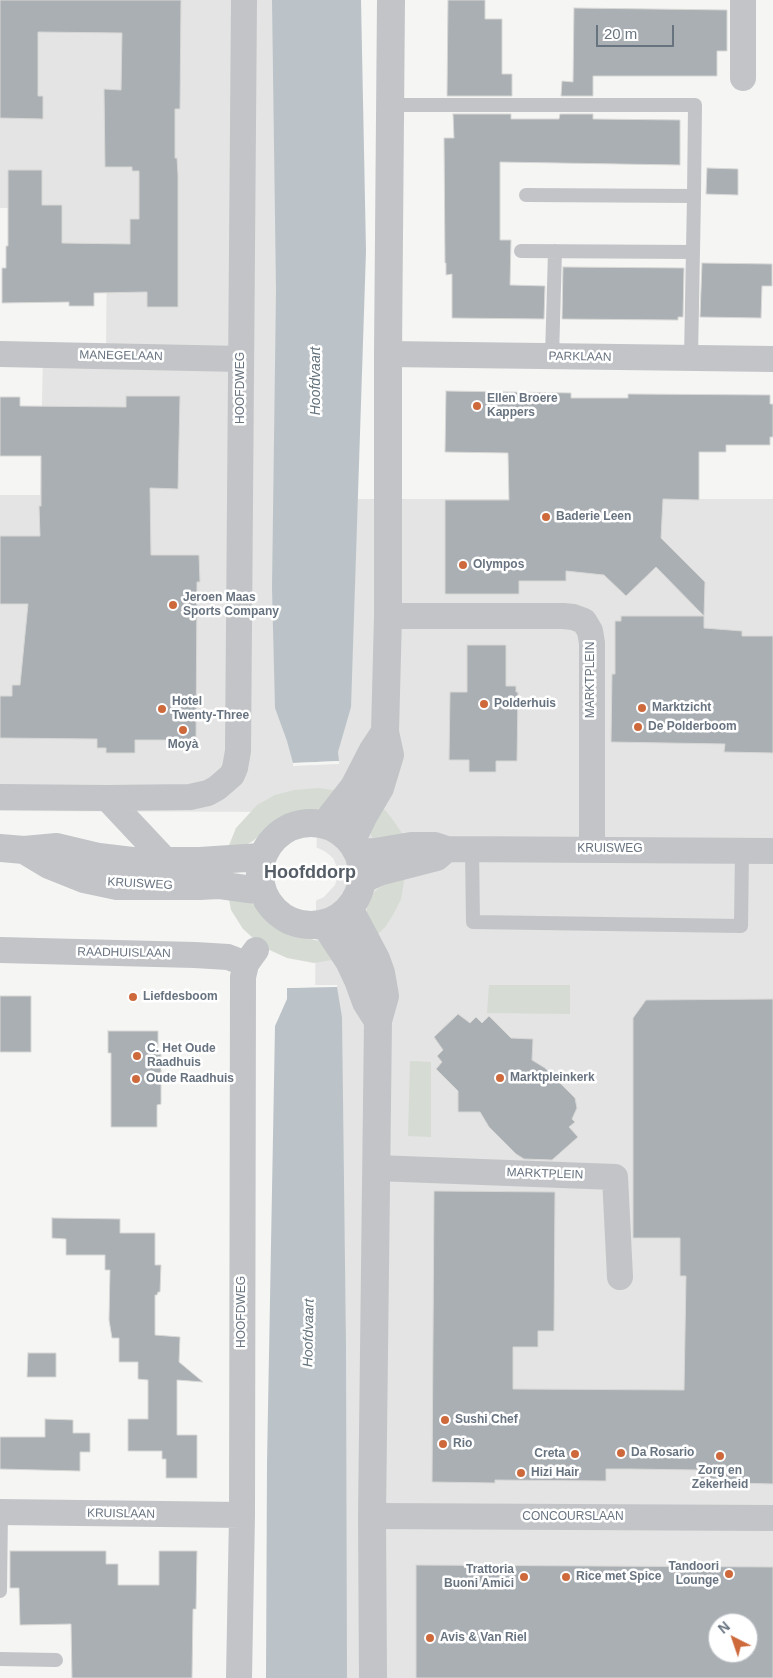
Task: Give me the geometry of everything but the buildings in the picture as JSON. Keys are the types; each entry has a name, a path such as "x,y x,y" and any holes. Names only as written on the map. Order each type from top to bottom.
{"street":[{"name":"HOOFDWEG","path":"108,798 190,797 208,792 224,781 235,768 238,751 244,0"},
{"path":"354,847 362,817 380,788 390,755 385,732 388,616 391,0"},
{"path":"743,0 743,78"},
{"name":"MANEGELAAN","path":"0,354 241,358"},
{"name":"PARKLAAN","path":"388,354 773,359"},
{"name":"MARKTPLEIN","path":"388,616 563,616 584,621 590,631 592,643 592,849"},
{"path":"325,824 354,787 373,750 385,732"},
{"path":"0,797 108,798 166,862"},
{"path":"314,822 325,824 339,830 354,847 362,866 360,890 349,908 339,917 312,926 297,923 285,918 269,903 260,882 261,857 275,838 286,829 300,823 314,822"},
{"name":"KRUISWEG","path":"354,847 375,851 411,845 434,845 459,849 773,851"},
{"name":"KRUISWEG","path":"12,849 57,847 99,857 132,861 166,862 261,857"},
{"name":"KRUISWEG","path":"12,849 84,879 117,886 218,885 262,890"},
{"name":"KRUISWEG","path":"361,881 379,873 437,858 459,849"},
{"path":"349,908 372,948 381,973 385,996 378,1021 372,1516 373,1678"},
{"path":"324,923 349,961 366,1002 378,1021"},
{"name":"RAADHUISLAAN","path":"0,950 251,957"},
{"name":"HOOFDWEG","path":"239,1678 242,1515 243,977 251,957"},
{"name":"MARKTPLEIN","path":"376,1168 615,1177 620,1277"},
{"name":"KRUISLAAN","path":"0,1512 242,1515"},
{"name":"CONCOURSLAAN","path":"372,1516 773,1518"}],"lane":[{"path":"390,105 695,105 692,358"},
{"path":"526,195 694,196"},
{"path":"521,251 693,252"},
{"path":"552,357 555,251"},
{"path":"459,849 473,922 741,926 742,850"},
{"name":"KRUISLAAN","path":"0,1512 0,1591"},
{"path":"0,1659 56,1660"}],"shaded area":[{"path":"0,0 316,0 321,499 773,499 773,1678 308,1678 317,812 0,811 0,495 40,495 43,356 106,356 107,243 36,243 36,208 0,208"},
{"path":"319,788 339,791 324,806 315,810 299,811 278,819 253,841 238,849 227,850 236,828 257,805 275,795 294,790"},
{"path":"381,808 386,811 401,832 403,841 377,842 371,836 371,825"},
{"path":"405,876 401,899 394,913 386,926 374,938 367,917 367,906 374,892 385,884"},
{"path":"228,894 249,901 280,929 318,941 338,959 314,963 287,958 263,947 243,929 231,910"},
{"path":"489,985 570,985 570,1014 487,1013"},
{"path":"410,1061 431,1062 431,1137 408,1136"}],"water":[{"name":"Hoofdvaart","path":"272,0 361,0 366,251 351,707 338,752 339,761 293,763 275,708 272,588 276,290"},
{"name":"Hoofdvaart","path":"337,987 342,1017 346,1346 347,1678 266,1678 267,1463 275,1026 287,999 287,988"}],"pier":[{"path":"339,761 339,764 293,766 293,763"},
{"path":"318,848 333,858 338,876 335,885 324,897 315,901 298,899 289,891 290,856 300,849"},
{"path":"337,985 337,987 287,988 287,986"}],"place":[{"name":"Ellen Broere Kappers","path":"477,406"},
{"name":"Baderie Leen","path":"546,517"},
{"name":"Olympos","path":"463,565"},
{"name":"Jeroen Maas Sports Company","path":"173,605"},
{"name":"Polderhuis","path":"484,704"},
{"name":"Marktzicht","path":"642,708"},
{"name":"Hotel Twenty-Three","path":"162,709"},
{"name":"De Polderboom","path":"638,727"},
{"name":"Moyà","path":"183,730"},
{"name":"Liefdesboom","path":"133,997"},
{"name":"C. Het Oude Raadhuis","path":"137,1056"},
{"name":"Marktpleinkerk","path":"500,1078"},
{"name":"Oude Raadhuis","path":"136,1079"},
{"name":"Sushi Chef","path":"445,1420"},
{"name":"Rio","path":"443,1444"},
{"name":"Da Rosario","path":"621,1453"},
{"name":"Creta","path":"575,1454"},
{"name":"Zorg en Zekerheid","path":"720,1456"},
{"name":"Hizi Hair","path":"521,1473"},
{"name":"Tandoori Lounge","path":"729,1574"},
{"name":"Trattoria Buoni Amici","path":"524,1577"},
{"name":"Rice met Spice","path":"566,1577"},
{"name":"Avis & Van Riel","path":"430,1638"}],"district":[{"name":"Hoofddorp","path":"310,873"}]}
